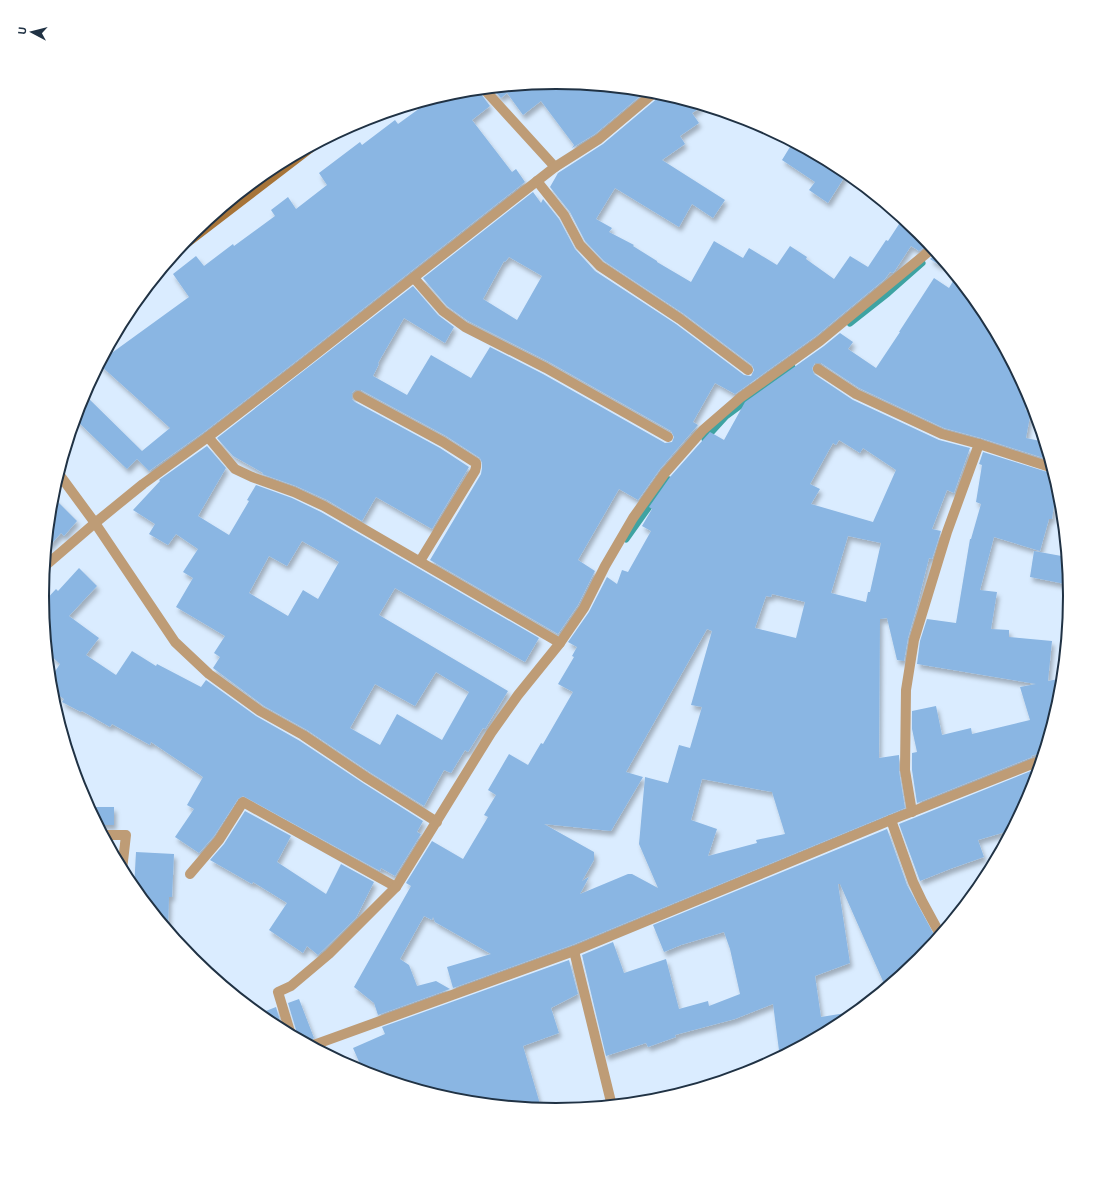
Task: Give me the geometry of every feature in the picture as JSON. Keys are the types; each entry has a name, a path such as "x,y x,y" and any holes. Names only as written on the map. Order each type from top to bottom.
{"main road":[{"path":"219,218 273,177"}],"street":[{"path":"488,93 555,167"},
{"path":"50,562 143,484 208,438 555,167 600,139 648,98"},
{"path":"537,181 564,215 580,245 600,266 680,319 748,370"},
{"path":"287,1026 278,992 291,986 329,954 396,887 491,733 518,695 560,643 584,608 633,518 665,473 703,430 740,398 820,341 928,252"},
{"path":"414,278 442,311 464,327 546,368 668,437"},
{"path":"818,369 856,394 942,434 979,444 1047,466"},
{"path":"358,396 443,442 476,463 475,471 420,561"},
{"path":"208,438 235,469 252,477 294,492 324,506 560,643"},
{"path":"912,812 905,770 906,690 914,640 948,532 979,444"},
{"path":"63,479 96,523 175,642 209,674 260,711 303,735 367,778 437,822"},
{"path":"317,1044 574,951 891,820 1036,762"},
{"path":"190,874 219,840 243,802 396,887"},
{"path":"891,820 913,882 938,931"},
{"path":"109,835 126,835 123,860"},
{"path":"574,951 611,1101"}],"building":[{"path":"556,89 590,90 640,96 595,134 572,148 574,145 541,101 523,115 507,93 501,98 496,92"},
{"path":"481,95 490,106 472,120 512,172 516,169 525,182 204,432 149,471 137,459 127,469 80,423 89,399 142,451 170,428 103,368 111,353 189,297 173,274 196,256 204,266 233,244 234,246 275,216 271,210 288,197 296,209 327,185 319,173 360,142 362,145 395,120 398,124 421,107"},
{"path":"656,99 698,109 692,113 699,123 680,136 685,144 662,160 725,200 713,218 692,204 679,227 615,188 596,219 612,228 609,232 634,245 633,246 657,262 691,282 714,241 743,258 749,248 777,265 790,246 807,257 806,259 834,279 850,256 868,267 886,240 888,241 900,223 924,247 919,251 911,246 894,272 890,272 885,279 816,336 735,394 715,383 693,422 698,425 660,469 638,500 619,489 578,560 595,571 578,605 558,634 430,560 481,474 482,468 480,458 446,436 361,390 355,390 352,393 352,399 355,402 440,448 469,467 432,529 376,497 362,521 327,500 296,486 262,474 263,473 233,456 217,438 413,286 438,315 454,327 445,343 404,318 378,363 379,364 373,376 407,395 431,355 471,378 490,347 543,374 665,443 672,442 674,437 671,431 549,362 468,321 447,306 423,278 533,192 541,203 543,199 559,219 575,249 595,271 676,324 744,375 751,376 754,370 752,365 684,314 604,261 585,241 570,212 550,187 558,173 603,144","holes":["509,257 542,276 517,320 483,299 504,261 505,262"]},
{"path":"790,146 843,179 828,203 809,190 815,182 782,160"},
{"path":"933,257 941,266 941,266 930,259"},
{"path":"934,278 949,288 953,281 996,343 1012,372 1025,402 1025,410 1028,411 1030,415 1026,438 1039,441 1045,458 944,428 859,388 821,363 815,363 812,368 814,374 853,400 939,440 970,448 954,493 947,490 932,529 941,531 932,559 929,558 908,638 904,661 897,660 887,618 880,619 879,758 899,755 899,771 905,808 572,945 453,988 447,967 491,954 435,922 433,917 432,920 424,916 400,959 409,965 417,986 436,981 450,989 378,1015 374,1003 354,987 411,886 406,883 432,841 463,859 488,817 484,815 496,795 488,790 509,754 528,765 541,743 543,744 573,692 558,684 574,657 572,656 577,647 568,642 589,612 607,577 617,584 622,570 628,572 651,531 642,526 652,509 649,507 670,477 710,432 724,440 745,402 840,333 853,342 848,349 876,368","holes":["839,440 860,453 863,448 896,470 873,522 811,504 820,489 810,484 833,443 836,445","848,536 881,543 870,592 868,592 866,602 831,593","772,594 805,602 796,638 755,628 766,596 771,597","707,629 712,631 691,705 702,707 690,748 679,745 668,783 645,777 639,844 658,888 632,874 628,874 580,894 589,877 582,881 594,860 594,852 544,824 611,831 643,777 626,772","702,779 772,792 785,834 756,840 757,843 708,856 717,829 691,820"]},
{"path":"207,446 226,468 198,516 229,535 249,501 247,500 256,485 292,498 321,512 539,638 525,662 395,588 379,615 508,691 485,729 483,728 468,752 465,750 451,773 444,770 424,806 307,730 264,706 213,668 220,657 214,653 225,636 176,607 193,578 183,572 198,549 176,534 168,545 149,534 155,524 133,510 160,481 159,480","holes":["302,541 339,562 318,599 303,590 288,616 249,593 269,556 287,566","436,672 469,692 442,740 397,714 380,745 350,728 375,684 415,706"]},
{"path":"983,452 1049,472 1055,505 1054,505 1052,519 1049,519 1040,551 994,537 980,590 997,592 991,629 1009,630 1009,637 1052,641 1048,681 1057,679 1054,696 1047,728 1039,754 917,803 912,770 912,753 917,752 912,729 912,711 936,706 942,735 971,728 972,734 1030,720 1020,687 1036,684 917,664 920,641 927,619 956,623 970,539 981,504 976,502 982,465 979,464"},
{"path":"58,502 77,521 64,536 61,533 52,544"},
{"path":"1034,551 1062,556 1064,584 1030,577"},
{"path":"79,568 97,586 69,616 99,638 86,655 116,675 132,651 156,666 157,664 201,687 206,680 256,716 300,741 423,821 417,832 421,834 395,876 381,868 380,871 243,796 238,799 214,836 199,853 175,837 194,809 187,805 203,777 151,742 150,745 112,724 110,727 82,711 81,712 62,702 64,699 59,695 55,672 60,664 52,657 50,630 49,597 56,589 58,591"},
{"path":"1031,771 1032,774 1025,791 1006,832 978,840 984,857 920,881 899,824"},
{"path":"95,807 114,807 114,825 103,825"},
{"path":"245,811 291,836 277,862 326,894 341,864 374,882 356,918 318,955 307,946 303,953 269,930 287,903 253,882 252,884 210,860 224,844"},
{"path":"887,829 907,885 934,935 884,984 840,884 838,884 850,963 815,976 821,1017 845,1013 810,1036 779,1053 773,1004 735,1019 675,1035 676,1037 648,1047 646,1043 606,1056 582,955 613,942 624,973 666,959 679,1009 708,1001 709,1006 740,994 730,949 724,932 681,945 664,952 653,925"},
{"path":"136,852 174,854 172,897 169,897 168,923 154,905 135,877"},
{"path":"569,960 578,994 551,1008 559,1033 523,1046 540,1104 490,1100 425,1087 360,1064 353,1048 385,1034 382,1027"},
{"path":"299,999 314,1038 310,1040 297,1032 288,1003"},
{"path":"276,1007 280,1021 275,1018 265,1011"}],"waterway":[{"path":"850,323 888,293 922,263"},
{"path":"705,439 726,416 792,367"},
{"path":"626,539 669,480"}]}
